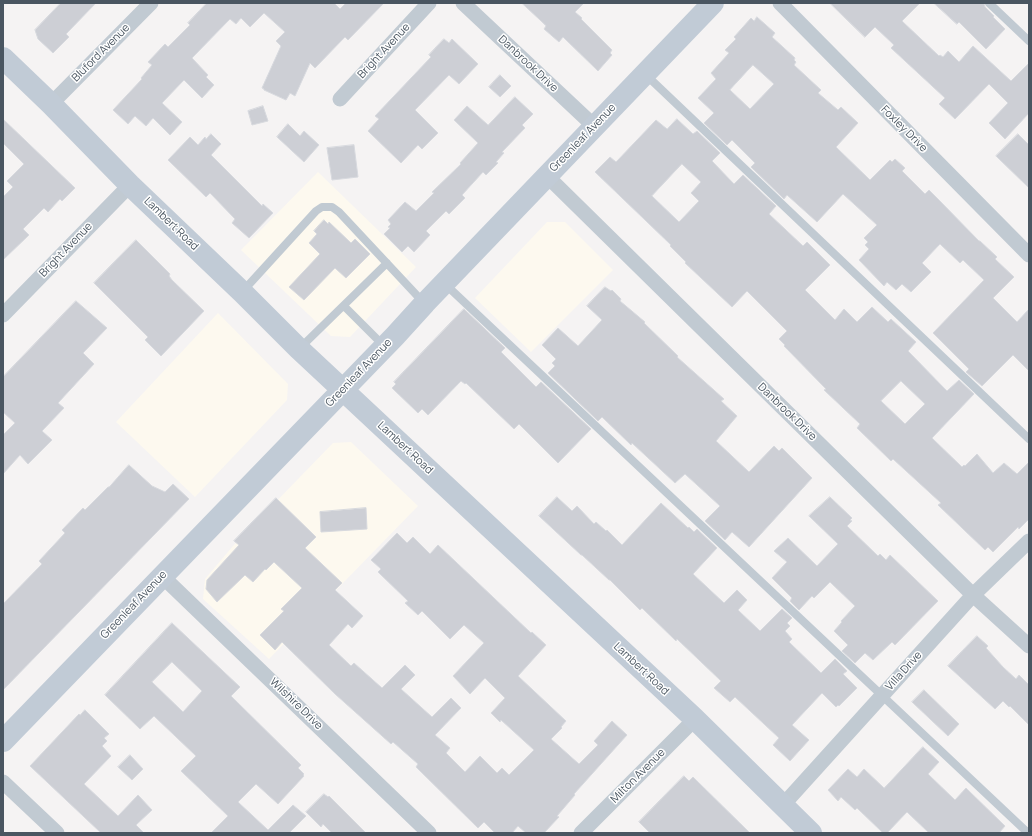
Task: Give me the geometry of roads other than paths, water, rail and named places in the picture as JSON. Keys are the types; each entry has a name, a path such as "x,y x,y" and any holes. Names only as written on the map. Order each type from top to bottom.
{"main road":[{"name":"Greenleaf Avenue","path":"3,740 385,347 424,303 444,284 713,3"},
{"name":"Lambert Road","path":"3,58 299,349 695,719 811,833"}],"street":[{"name":"Bluford Avenue","path":"51,104 151,3"},
{"name":"Bright Avenue","path":"340,99 429,3"},
{"name":"Danbrook Drive","path":"463,3 594,126"},
{"name":"Foxley Drive","path":"780,3 1029,254"},
{"name":"Danbrook Drive","path":"547,176 973,595 1029,646"},
{"name":"Bright Avenue","path":"3,315 130,184"},
{"name":"Villa Drive","path":"783,805 973,595 1029,541"},
{"name":"Wilshire Drive","path":"162,576 429,833"},
{"name":"Milton Avenue","path":"581,833 695,719"},
{"path":"3,782 57,833"}],"lane":[{"path":"989,3 1029,41"},
{"path":"644,74 1029,439"},
{"path":"242,292 316,211 322,207 332,207 339,212 424,303"},
{"path":"299,349 387,263"},
{"path":"444,284 1028,833"},
{"path":"344,306 385,347"}]}
